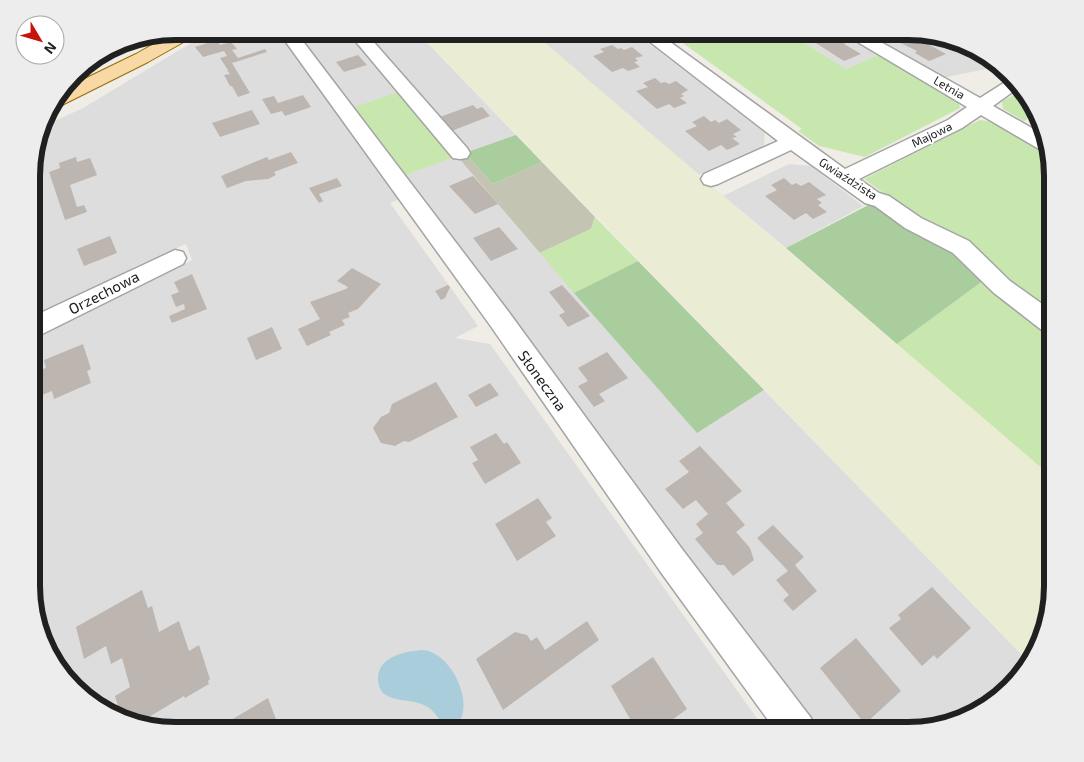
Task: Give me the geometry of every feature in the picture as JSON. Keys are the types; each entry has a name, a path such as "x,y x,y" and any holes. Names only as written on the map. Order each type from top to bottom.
{"main road":[{"path":"68,95 174,40"}],"street":[{"name":"Słoneczna","path":"293,40 418,207 671,560 791,722"},
{"path":"363,40 460,153"},
{"name":"Gwiaździsta","path":"656,40 792,142 872,198 890,206 913,223 961,247 1002,287 1044,318"},
{"name":"Letnia","path":"866,40 1039,141"},
{"name":"Majowa","path":"844,178 955,124 1010,86"},
{"path":"711,180 792,142"},
{"name":"Orzechowa","path":"40,325 176,258"}],"shaded area":[{"path":"196,40 288,40 405,197 390,203 478,326 455,338 490,344 760,722 167,722 124,712 93,694 68,669 54,646 47,629 40,595 40,332 192,260 186,244 138,265 83,297 40,318 41,159 50,123 83,108"},
{"path":"296,40 425,40 516,135 458,156 697,432 764,390 1024,657 1016,669 991,694 968,708 951,715 925,721 908,722 813,722 401,177 457,156 349,109"},
{"path":"425,40 542,40 1044,470 1044,595 1037,629 1024,657"},
{"path":"542,40 644,40 765,132 764,145 699,175"},
{"path":"800,40 860,40 882,53 846,69"},
{"path":"871,40 917,40 934,43 968,54 991,68 938,79"},
{"path":"465,153 493,184 542,162 595,217 591,229 540,253 457,156"},
{"path":"789,164 811,166 863,206 786,248 723,196"}],"green space":[{"path":"678,40 800,40 846,69 882,53 957,97 960,108 865,157 819,146 798,131 802,129"},
{"path":"401,91 457,156 401,177 349,109"},
{"path":"1017,94 1031,117 1024,121 1003,109 1002,101"},
{"path":"980,120 1001,123 1040,146 1044,167 1044,309 864,179"},
{"path":"516,135 542,162 493,184 465,153"},
{"path":"876,201 950,246 984,280 897,344 786,248"},
{"path":"595,217 638,261 574,293 540,253 591,229"},
{"path":"638,261 764,390 697,433 574,293"},
{"path":"984,280 1044,324 1044,470 897,344"}],"water":[{"path":"421,650 433,653 444,661 453,673 460,686 463,700 463,713 458,722 441,722 428,707 419,703 387,696 383,693 379,687 378,680 382,666 392,657"}],"building":[{"path":"217,40 220,45 231,42 237,49 232,50 238,58 265,49 267,52 232,63 250,93 238,97 232,86 230,86 224,75 230,74 220,58 227,56 224,51 203,57 195,47"},
{"path":"811,40 844,40 847,42 844,44 861,54 844,61"},
{"path":"894,40 922,41 946,54 929,61 915,53 917,51"},
{"path":"612,45 624,50 632,47 643,56 635,58 638,61 634,62 640,67 628,71 623,68 612,72 593,56 604,52 600,49"},
{"path":"358,55 367,65 344,72 336,62"},
{"path":"655,78 661,83 669,84 676,81 688,90 681,94 684,96 680,98 687,103 674,108 669,104 657,109 636,91 648,87 643,83"},
{"path":"303,95 311,107 285,116 282,111 271,114 262,99 274,96 278,103"},
{"path":"473,105 477,109 482,107 490,116 449,132 437,118"},
{"path":"252,110 260,124 220,137 212,123"},
{"path":"704,116 711,122 715,120 719,123 727,119 741,130 733,134 737,137 732,138 740,144 727,150 721,145 709,151 685,131 697,126 692,122"},
{"path":"291,152 298,163 274,172 276,175 268,179 246,181 227,188 221,176 267,157 269,160"},
{"path":"76,157 77,162 90,158 97,175 70,185 77,207 84,205 87,212 65,220 49,172 60,168 59,163"},
{"path":"473,176 498,204 475,214 449,186"},
{"path":"337,178 342,186 319,194 323,201 319,203 309,188"},
{"path":"784,178 792,185 796,183 801,186 809,182 826,195 817,199 822,203 818,205 827,212 813,219 806,213 794,220 765,196 777,190 771,185"},
{"path":"499,227 518,249 491,261 473,238"},
{"path":"110,236 117,253 84,266 77,249"},
{"path":"352,268 381,284 358,309 348,313 350,317 342,320 345,325 329,332 331,335 307,346 298,329 320,319 310,302 346,289 348,287 337,281"},
{"path":"192,274 207,309 172,323 169,316 185,309 184,304 176,307 171,295 179,292 174,282"},
{"path":"448,285 450,287 445,298 441,300 435,291"},
{"path":"562,285 590,316 568,327 559,315 565,312 549,292"},
{"path":"272,327 282,349 256,360 247,338"},
{"path":"83,344 91,369 87,371 91,383 54,399 52,391 40,396 40,370 46,368 44,360"},
{"path":"607,352 628,378 599,394 605,401 594,407 578,386 588,381 578,368"},
{"path":"436,382 458,417 409,442 404,441 395,446 381,443 373,428 381,417 389,413 392,404"},
{"path":"490,383 499,395 476,407 468,395"},
{"path":"496,433 504,444 507,442 521,463 485,484 472,463 478,460 470,447"},
{"path":"700,446 742,491 726,503 745,525 736,532 750,548 754,560 733,576 724,565 717,565 695,539 703,533 696,524 708,514 696,500 683,509 665,489 689,472 679,461"},
{"path":"538,498 552,518 546,522 556,536 517,561 495,524"},
{"path":"773,525 804,557 795,565 817,591 793,611 783,600 789,595 776,580 788,571 757,538"},
{"path":"932,587 971,628 937,659 934,655 922,666 889,628 901,619 898,615"},
{"path":"142,590 148,608 152,606 159,632 179,621 189,651 199,645 210,679 208,681 209,684 185,698 184,696 147,718 124,712 119,709 115,696 130,687 122,658 111,664 106,646 84,659 76,627"},
{"path":"587,621 599,640 503,710 476,659 515,632 527,635 531,641 537,637 545,650"},
{"path":"856,638 901,691 867,722 863,722 820,668"},
{"path":"653,657 687,709 669,722 632,722 611,686"},
{"path":"268,698 277,722 228,722"}]}
